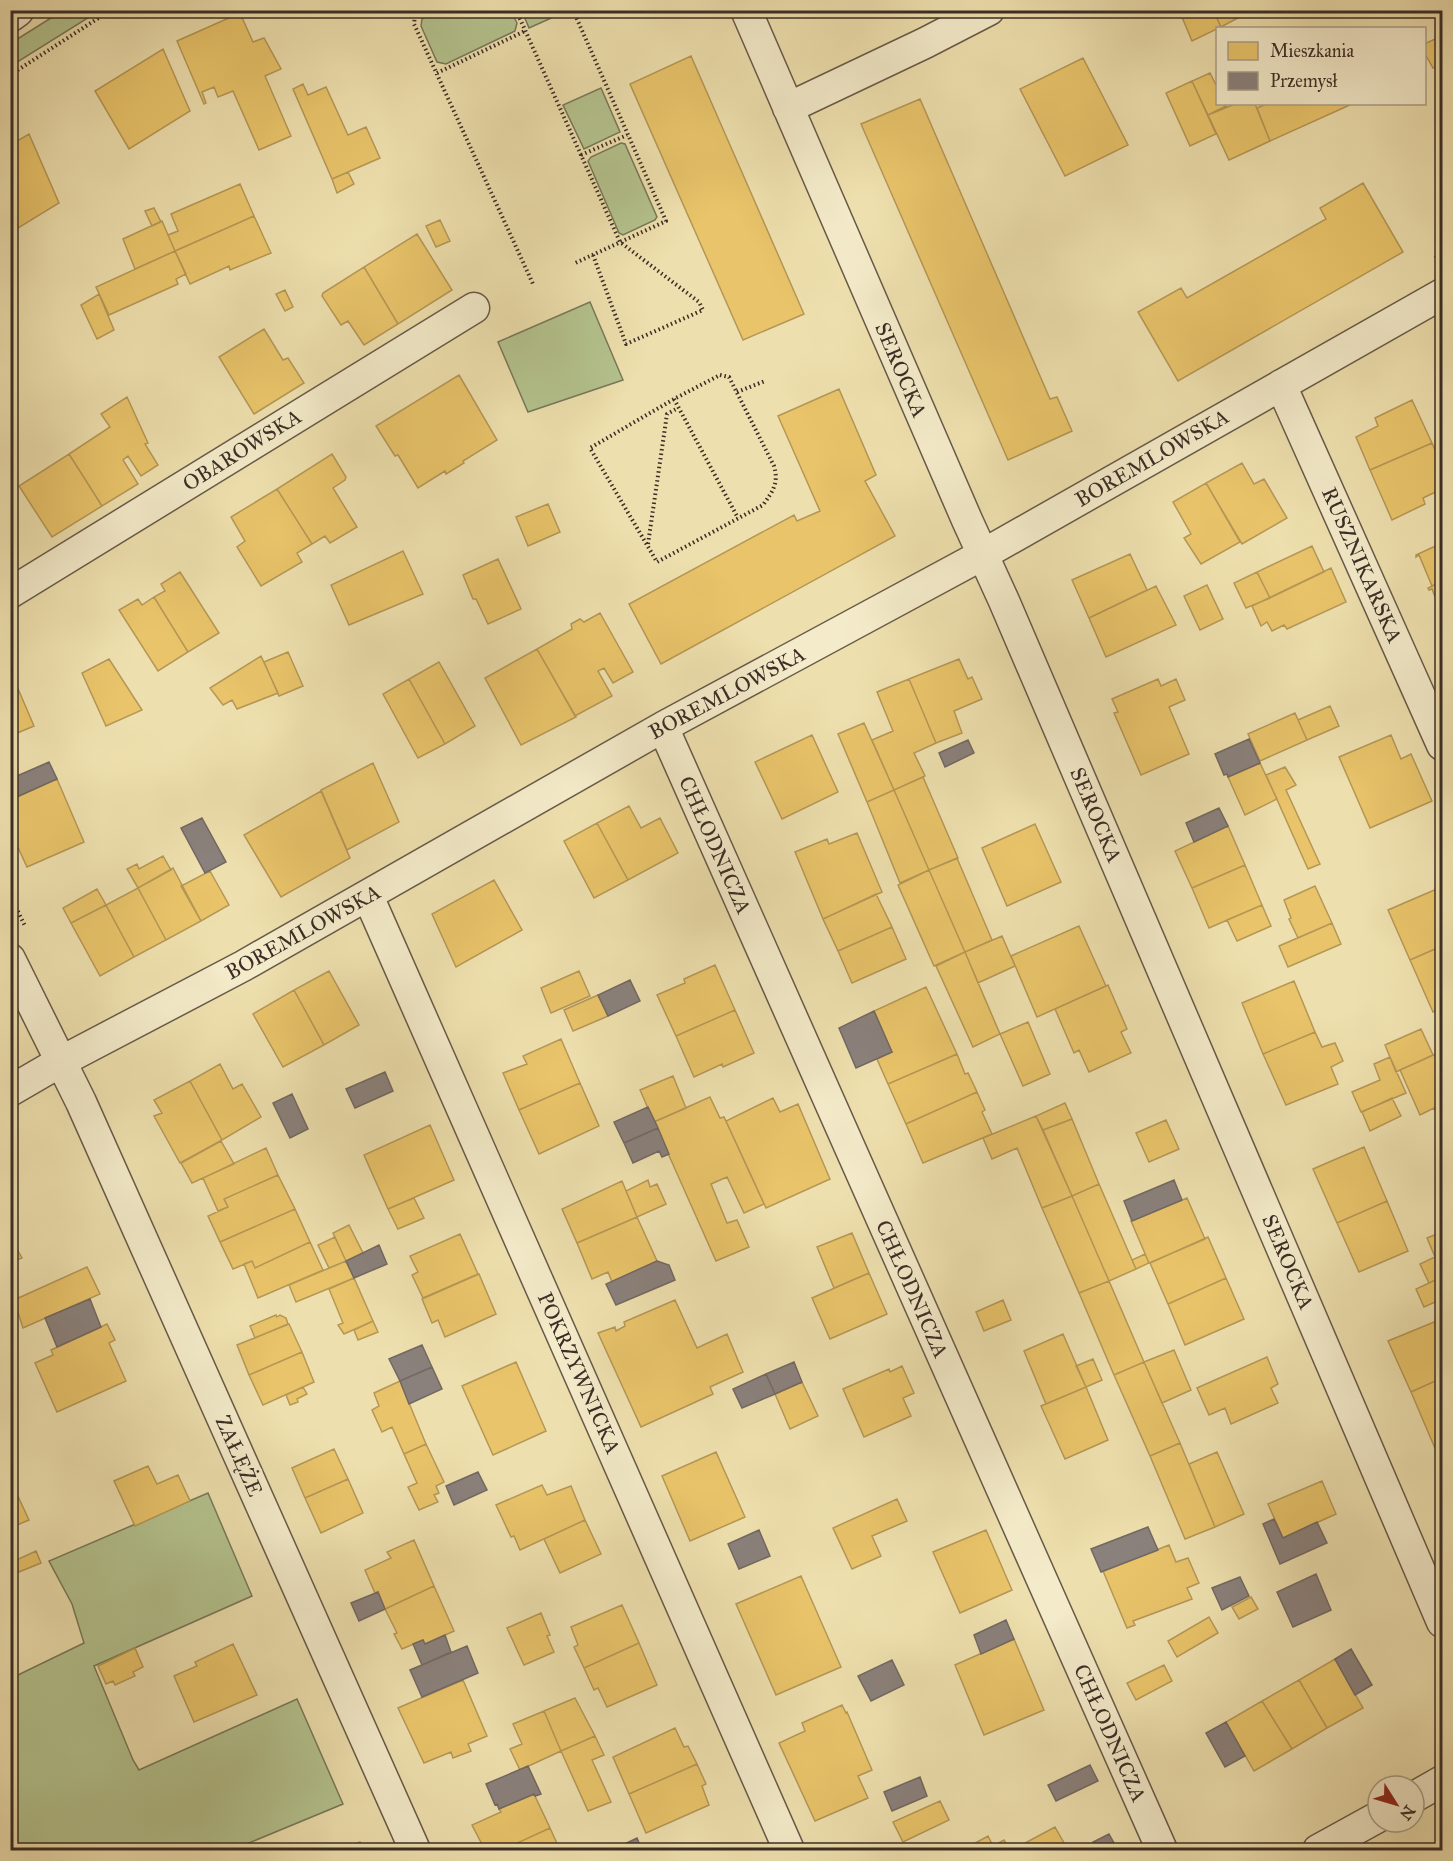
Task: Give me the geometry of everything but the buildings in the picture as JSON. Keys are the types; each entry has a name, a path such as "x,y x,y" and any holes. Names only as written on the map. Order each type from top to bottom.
{"street":[{"path":"10,15 17,10"},
{"name":"SEROCKA","path":"746,10 1004,601 1443,1622"},
{"path":"788,108 989,10"},
{"name":"BOREMLOWSKA","path":"10,1091 60,1062 243,966 663,728 982,555 1443,294"},
{"name":"OBAROWSKA","path":"10,593 474,308"},
{"name":"RUSZNIKARSKA","path":"1281,385 1443,745"},
{"name":"CHŁODNICZA","path":"663,728 1162,1851"},
{"name":"POKRZYWNICKA","path":"368,896 789,1851"},
{"name":"ZAŁĘŻE","path":"10,959 81,1102 415,1851"},
{"path":"1426,1790 1443,1781"},
{"path":"1318,1851 1366,1824"}],"path":[{"path":"10,75 111,10"},
{"path":"422,10 415,15 414,24 532,284"},
{"path":"516,10 620,242 699,302 703,310 626,344 593,255"},
{"path":"573,10 666,221 573,264"},
{"path":"436,73 525,31"},
{"path":"581,156 627,135"},
{"path":"720,375 729,377 774,466 777,477 772,493 763,505 657,562 590,448 674,399 720,375"},
{"path":"737,392 765,381"},
{"path":"674,399 738,518"},
{"path":"648,545 667,414 678,408"}],"green space":[{"path":"522,10 567,11 529,28"},
{"path":"62,11 99,11 11,66 11,43"},
{"path":"433,11 511,11 517,23 515,31 446,64 437,62 421,26 422,19"},
{"path":"601,88 620,132 584,149 563,105"},
{"path":"621,143 625,144 657,217 623,235 619,233 588,161 591,157"},
{"path":"590,302 623,380 528,412 498,342"},
{"path":"208,1493 252,1596 94,1666 133,1760 139,1770 297,1699 343,1804 232,1850 11,1850 10,1661 18,1675 84,1643 72,1604 49,1561"}]}
